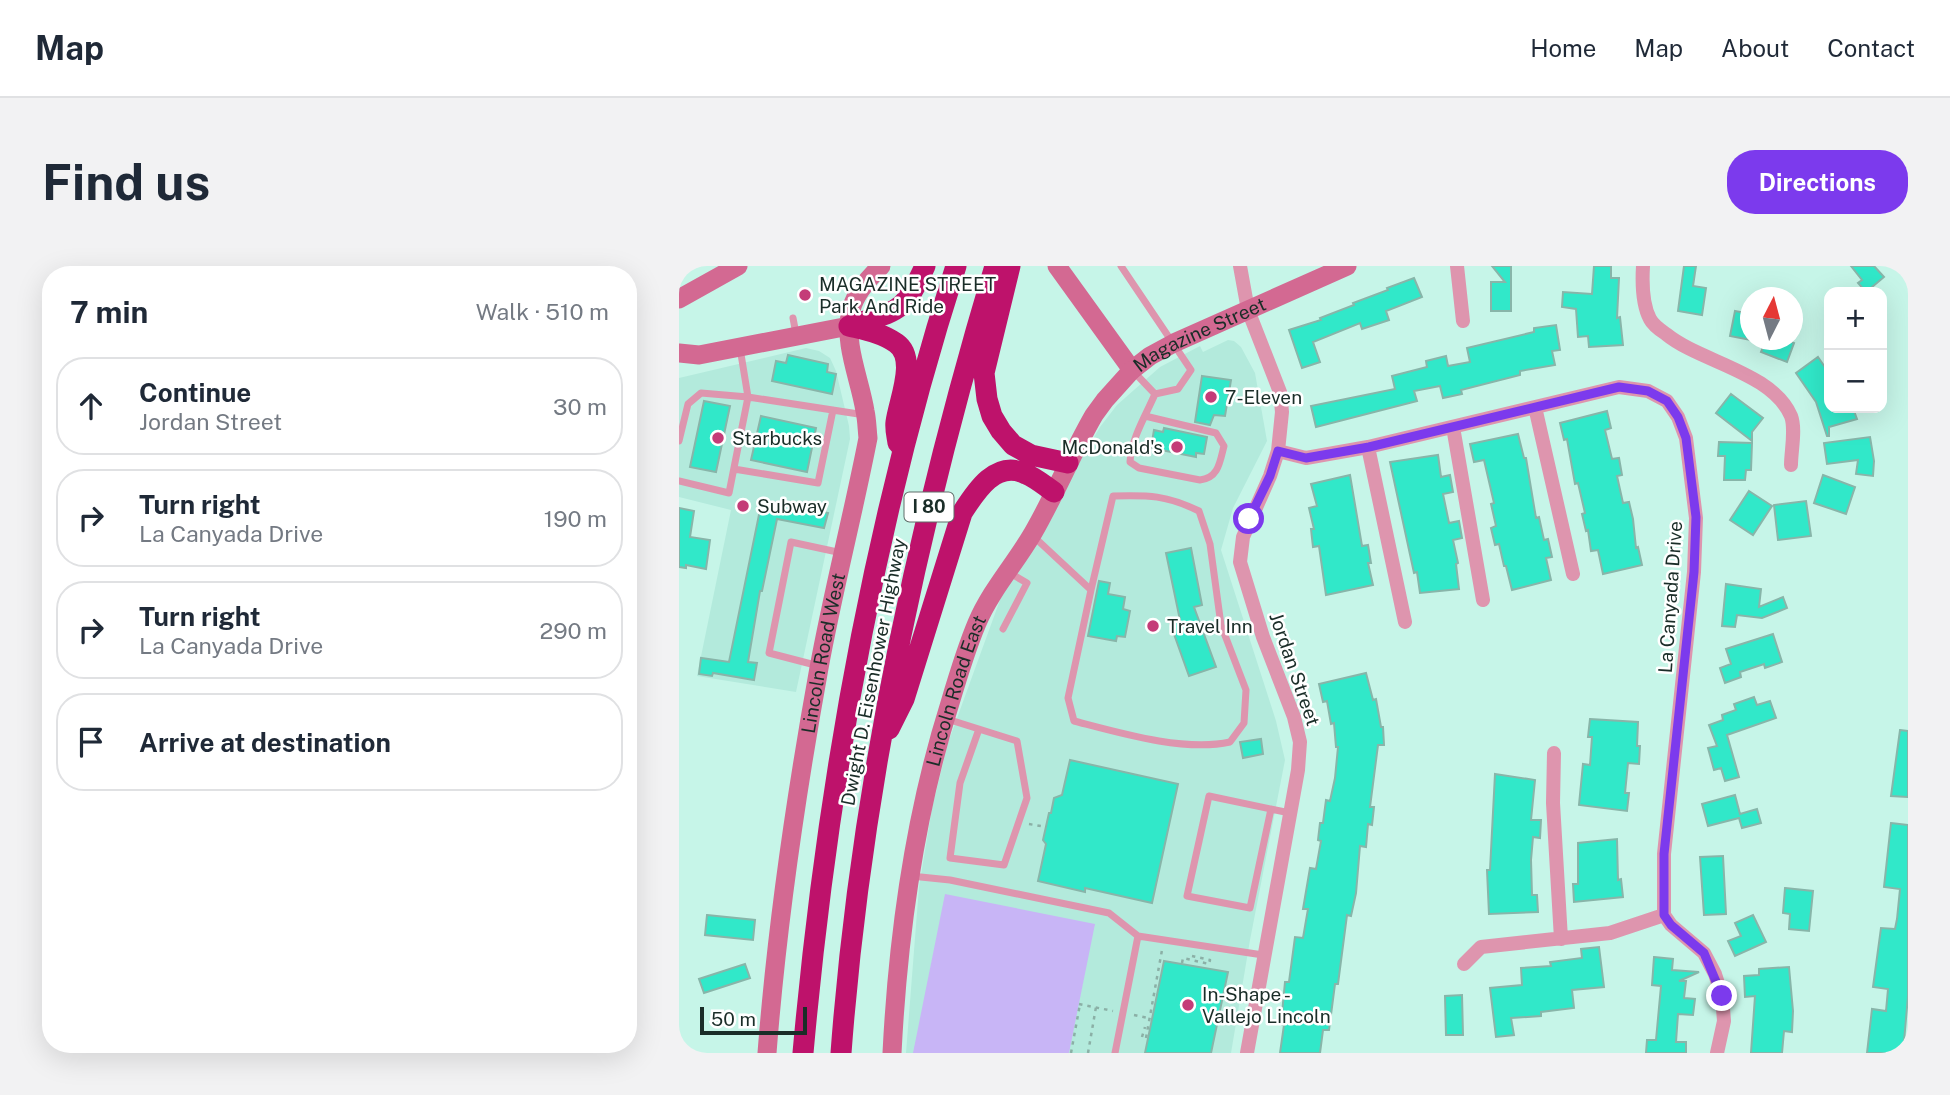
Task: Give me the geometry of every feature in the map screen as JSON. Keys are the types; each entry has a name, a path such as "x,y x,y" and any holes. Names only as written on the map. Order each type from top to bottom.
{"highway":[{"path":"849,326 900,308 912,295 925,266"},
{"name":"Dwight D. Eisenhower Highway","path":"803,1053 820,886 838,763 868,604 901,462 956,266"},
{"name":"Dwight D. Eisenhower Highway","path":"841,1053 858,881 877,752 913,571 965,366 995,266"},
{"path":"1010,266 984,373 986,398 996,424 1013,445 1031,455 1068,463"},
{"path":"849,326 884,336 897,344 906,356 906,370 895,425 901,462"},
{"path":"877,752 904,699 962,513 976,491 988,478 1006,470 1027,474 1054,492"}],"street":[{"path":"679,299 738,266"},
{"name":"Lincoln Road West","path":"767,1053 776,946 820,666 868,438 866,416 851,350 851,308 865,282 881,266"},
{"name":"Magazine Street","path":"1057,266 1132,370 1174,343 1347,266"},
{"name":"Jordan Street","path":"1240,266 1248,310 1280,392 1282,412 1278,451 1243,537 1240,562 1263,637 1294,717 1300,742 1298,770 1247,1053"},
{"path":"1457,266 1463,321"},
{"path":"1643,266 1646,308 1651,322 1673,340 1765,387 1785,407 1792,419 1791,465"},
{"path":"679,353 699,355 740,347 795,327 849,326"},
{"name":"Lincoln Road East","path":"892,1053 895,987 917,824 930,765 976,624 989,598 1032,535 1068,463 1105,400 1132,370"},
{"name":"La Canyada Drive","path":"1278,451 1306,458 1369,447 1619,387 1648,391 1667,401 1678,417 1686,438 1696,517 1694,572 1664,854 1664,915"},
{"path":"1535,407 1573,574"},
{"path":"1453,427 1483,600"},
{"path":"1369,447 1405,622"},
{"path":"1554,753 1553,803 1561,939"},
{"path":"1464,964 1482,947 1610,933 1664,915 1671,925 1704,953 1715,974 1722,996 1724,1021 1717,1053"}],"lane":[{"path":"1121,266 1191,370 1178,389 1156,394"},
{"path":"679,481 729,493 748,397 740,347"},
{"path":"1132,370 1156,394"},
{"path":"679,441 688,404 701,393 748,397 866,416"},
{"path":"1145,416 1216,433 1224,446 1216,472 1207,479 1200,480 1139,468 1130,462 1131,452 1145,416 1156,394"},
{"path":"734,469 818,483 833,410"},
{"path":"1144,495 1174,499 1199,511 1210,544 1221,625 1246,690 1244,723 1230,743 1212,746 1136,737 1075,721 1068,698 1091,590 1113,496 1144,495"},
{"path":"1032,535 1091,590"},
{"path":"820,666 769,653 791,542 843,553"},
{"path":"1003,629 1027,583 1007,571"},
{"path":"945,718 1017,741 1027,798 1004,865 950,858 960,783 979,729"},
{"path":"1271,809 1250,908 1187,896 1209,796 1271,809 1290,813"},
{"path":"911,876 950,880 1109,913 1138,936 1263,956"},
{"path":"1115,1053 1138,936"}],"path":[{"path":"1019,822 1046,827"},
{"path":"1144,1037 1161,950"},
{"path":"1174,952 1210,960 1209,964 1183,958 1182,963"},
{"path":"1071,1053 1080,1004 1149,1018"},
{"path":"1088,1053 1096,1007"}],"shaded area":[{"path":"1228,340 1241,347 1255,373 1267,441 1233,508 1221,550 1276,721 1285,760 1231,1053 906,1053 919,887 932,808 948,743 1004,589 1100,427 1117,405 1160,367 1200,346 1203,352"},
{"path":"806,348 819,351 830,358 836,371 850,439 796,692 697,676 731,510 679,497 679,378"},
{"path":"945,894 1095,924 1069,1053 913,1053"}],"building":[{"path":"1492,266 1511,266 1511,311 1491,311 1491,282 1505,282"},
{"path":"1594,266 1611,266 1611,278 1619,278 1617,318 1620,317 1623,345 1589,347 1588,336 1578,337 1576,309 1562,307 1563,292 1592,294"},
{"path":"1684,266 1696,266 1693,286 1706,288 1702,315 1678,311"},
{"path":"1851,266 1874,266 1884,277 1872,287 1862,287 1858,283 1862,280"},
{"path":"1414,278 1422,297 1386,311 1389,320 1362,329 1360,323 1313,342 1320,362 1302,368 1289,330 1321,320 1320,318 1354,305 1353,303"},
{"path":"1735,311 1740,312 1740,338 1730,336"},
{"path":"1556,325 1560,350 1552,351 1555,365 1520,371 1520,375 1461,390 1462,394 1443,398 1440,386 1414,391 1417,401 1316,427 1311,406 1395,389 1392,376 1427,367 1426,361 1446,356 1448,366 1470,362 1467,348 1534,332 1534,328"},
{"path":"1762,350 1791,350 1787,362 1761,352"},
{"path":"788,355 828,364 827,372 836,374 832,394 772,381 776,361 786,363"},
{"path":"1818,357 1824,366 1824,413 1855,413 1857,419 1829,427 1827,436 1816,402 1796,373"},
{"path":"1202,376 1231,380 1225,416 1214,415 1210,425 1195,422"},
{"path":"1731,394 1763,418 1752,432 1752,441 1716,413"},
{"path":"704,401 730,406 716,472 690,467"},
{"path":"1607,411 1611,428 1605,430 1612,459 1619,458 1622,475 1617,476 1623,503 1629,502 1636,548 1638,547 1642,565 1603,574 1598,550 1591,551 1578,483 1575,484 1567,439 1564,440 1560,423"},
{"path":"761,416 816,428 807,472 751,460"},
{"path":"1164,428 1207,437 1204,454 1196,453 1196,457 1151,448 1154,430 1163,432"},
{"path":"1518,434 1526,458 1536,518 1539,517 1544,540 1548,539 1552,557 1546,558 1551,580 1512,590 1499,544 1495,545 1491,528 1496,526 1491,504 1494,503 1484,460 1474,462 1470,444"},
{"path":"1870,437 1874,461 1873,476 1856,474 1858,460 1827,464 1824,443"},
{"path":"1719,442 1752,443 1751,470 1746,470 1745,480 1724,480 1725,456 1718,456"},
{"path":"1438,455 1441,477 1450,475 1453,492 1443,494 1449,523 1459,521 1462,538 1453,540 1458,563 1459,589 1420,593 1390,462"},
{"path":"1350,475 1362,546 1368,545 1371,563 1368,563 1373,585 1326,595 1319,546 1313,547 1311,529 1314,529 1309,508 1317,506 1311,484"},
{"path":"1823,475 1855,487 1846,514 1814,503"},
{"path":"1749,491 1772,506 1753,535 1730,520"},
{"path":"762,500 828,513 824,528 777,519 760,591 748,662 757,663 754,680 713,673 712,676 699,674 701,658 729,662"},
{"path":"1806,501 1811,536 1778,540 1774,505"},
{"path":"679,508 694,511 690,537 710,540 706,569 686,565 686,568 679,567"},
{"path":"1191,548 1202,605 1194,607 1216,667 1189,676 1170,623 1180,620 1166,553"},
{"path":"1099,581 1110,583 1108,594 1125,597 1123,609 1130,611 1125,637 1117,636 1116,641 1088,636"},
{"path":"1726,584 1761,589 1759,607 1783,597 1787,608 1762,618 1737,615 1735,627 1722,626"},
{"path":"1773,634 1782,662 1765,668 1764,664 1740,672 1741,677 1725,683 1720,668 1731,664 1726,649"},
{"path":"1366,673 1383,727 1384,745 1378,745 1370,807 1374,807 1372,825 1368,824 1366,847 1360,846 1356,893 1351,916 1347,915 1329,1030 1323,1030 1320,1053 1280,1053 1285,982 1289,982 1295,937 1303,938 1308,909 1303,909 1310,868 1316,869 1321,841 1318,840 1320,823 1323,823 1326,800 1330,801 1335,778 1338,747 1334,723 1331,724 1327,701 1323,702 1319,684"},
{"path":"1754,697 1757,705 1770,701 1776,718 1727,735 1739,777 1725,781 1721,768 1714,770 1708,748 1717,746 1709,725 1723,720 1722,715 1736,710 1734,704"},
{"path":"1590,719 1638,722 1639,764 1628,763 1625,793 1629,793 1627,811 1579,805 1583,764 1590,765"},
{"path":"1900,730 1908,731 1908,797 1891,796"},
{"path":"1261,739 1263,754 1243,758 1240,742"},
{"path":"1070,760 1178,784 1152,903 1038,881 1049,813 1054,798 1062,795"},
{"path":"1495,774 1535,780 1531,820 1541,820 1540,838 1533,837 1531,860 1532,895 1537,895 1538,912 1489,914 1487,870 1490,870"},
{"path":"1735,795 1740,814 1757,809 1761,823 1742,828 1739,818 1708,826 1702,804"},
{"path":"1891,823 1908,825 1908,996 1903,1053 1867,1053 1872,1009 1886,1011 1888,989 1873,987 1881,928 1895,929 1897,919 1900,889 1884,887"},
{"path":"1617,839 1618,880 1621,879 1623,897 1574,902 1573,884 1578,884 1578,843"},
{"path":"1723,856 1726,914 1704,915 1700,857"},
{"path":"1785,888 1813,891 1809,931 1789,929 1790,914 1783,913"},
{"path":"707,915 755,920 753,940 705,935"},
{"path":"1753,915 1766,942 1735,956 1728,941 1741,936 1735,923"},
{"path":"1599,947 1604,987 1572,990 1574,1008 1541,1012 1541,1016 1511,1018 1514,1035 1496,1037 1490,988 1522,985 1521,968 1551,966 1550,962 1582,958 1581,949"},
{"path":"1654,957 1673,959 1672,970 1699,972 1679,981 1686,981 1684,998 1695,999 1693,1015 1678,1014 1676,1042 1686,1042 1686,1053 1646,1053 1647,1040 1656,1040 1661,986 1652,985"},
{"name":"In-Shape - Vallejo Lincoln","path":"1164,961 1228,972 1211,1053 1145,1053"},
{"path":"745,964 750,978 704,993 699,979"},
{"path":"1789,967 1792,1032 1784,1031 1782,1053 1751,1053 1755,996 1745,997 1744,976 1759,975 1759,969"},
{"path":"1462,995 1463,1035 1446,1035 1445,996"}],"place":[{"name":"MAGAZINE STREET Park And Ride","path":"805,295"},
{"name":"7-Eleven","path":"1211,397"},
{"name":"Starbucks","path":"718,438"},
{"name":"McDonald's","path":"1177,447"},
{"name":"Subway","path":"743,506"},
{"name":"Travel Inn","path":"1153,626"},
{"name":"In-Shape - Vallejo Lincoln","path":"1188,1005"}],"route":[{"path":"1249,519 1270,476 1278,451 1306,458 1369,447 1619,387 1648,391 1667,401 1678,417 1686,438 1696,517 1694,572 1664,854 1664,915 1671,925 1704,953 1722,996"}]}
